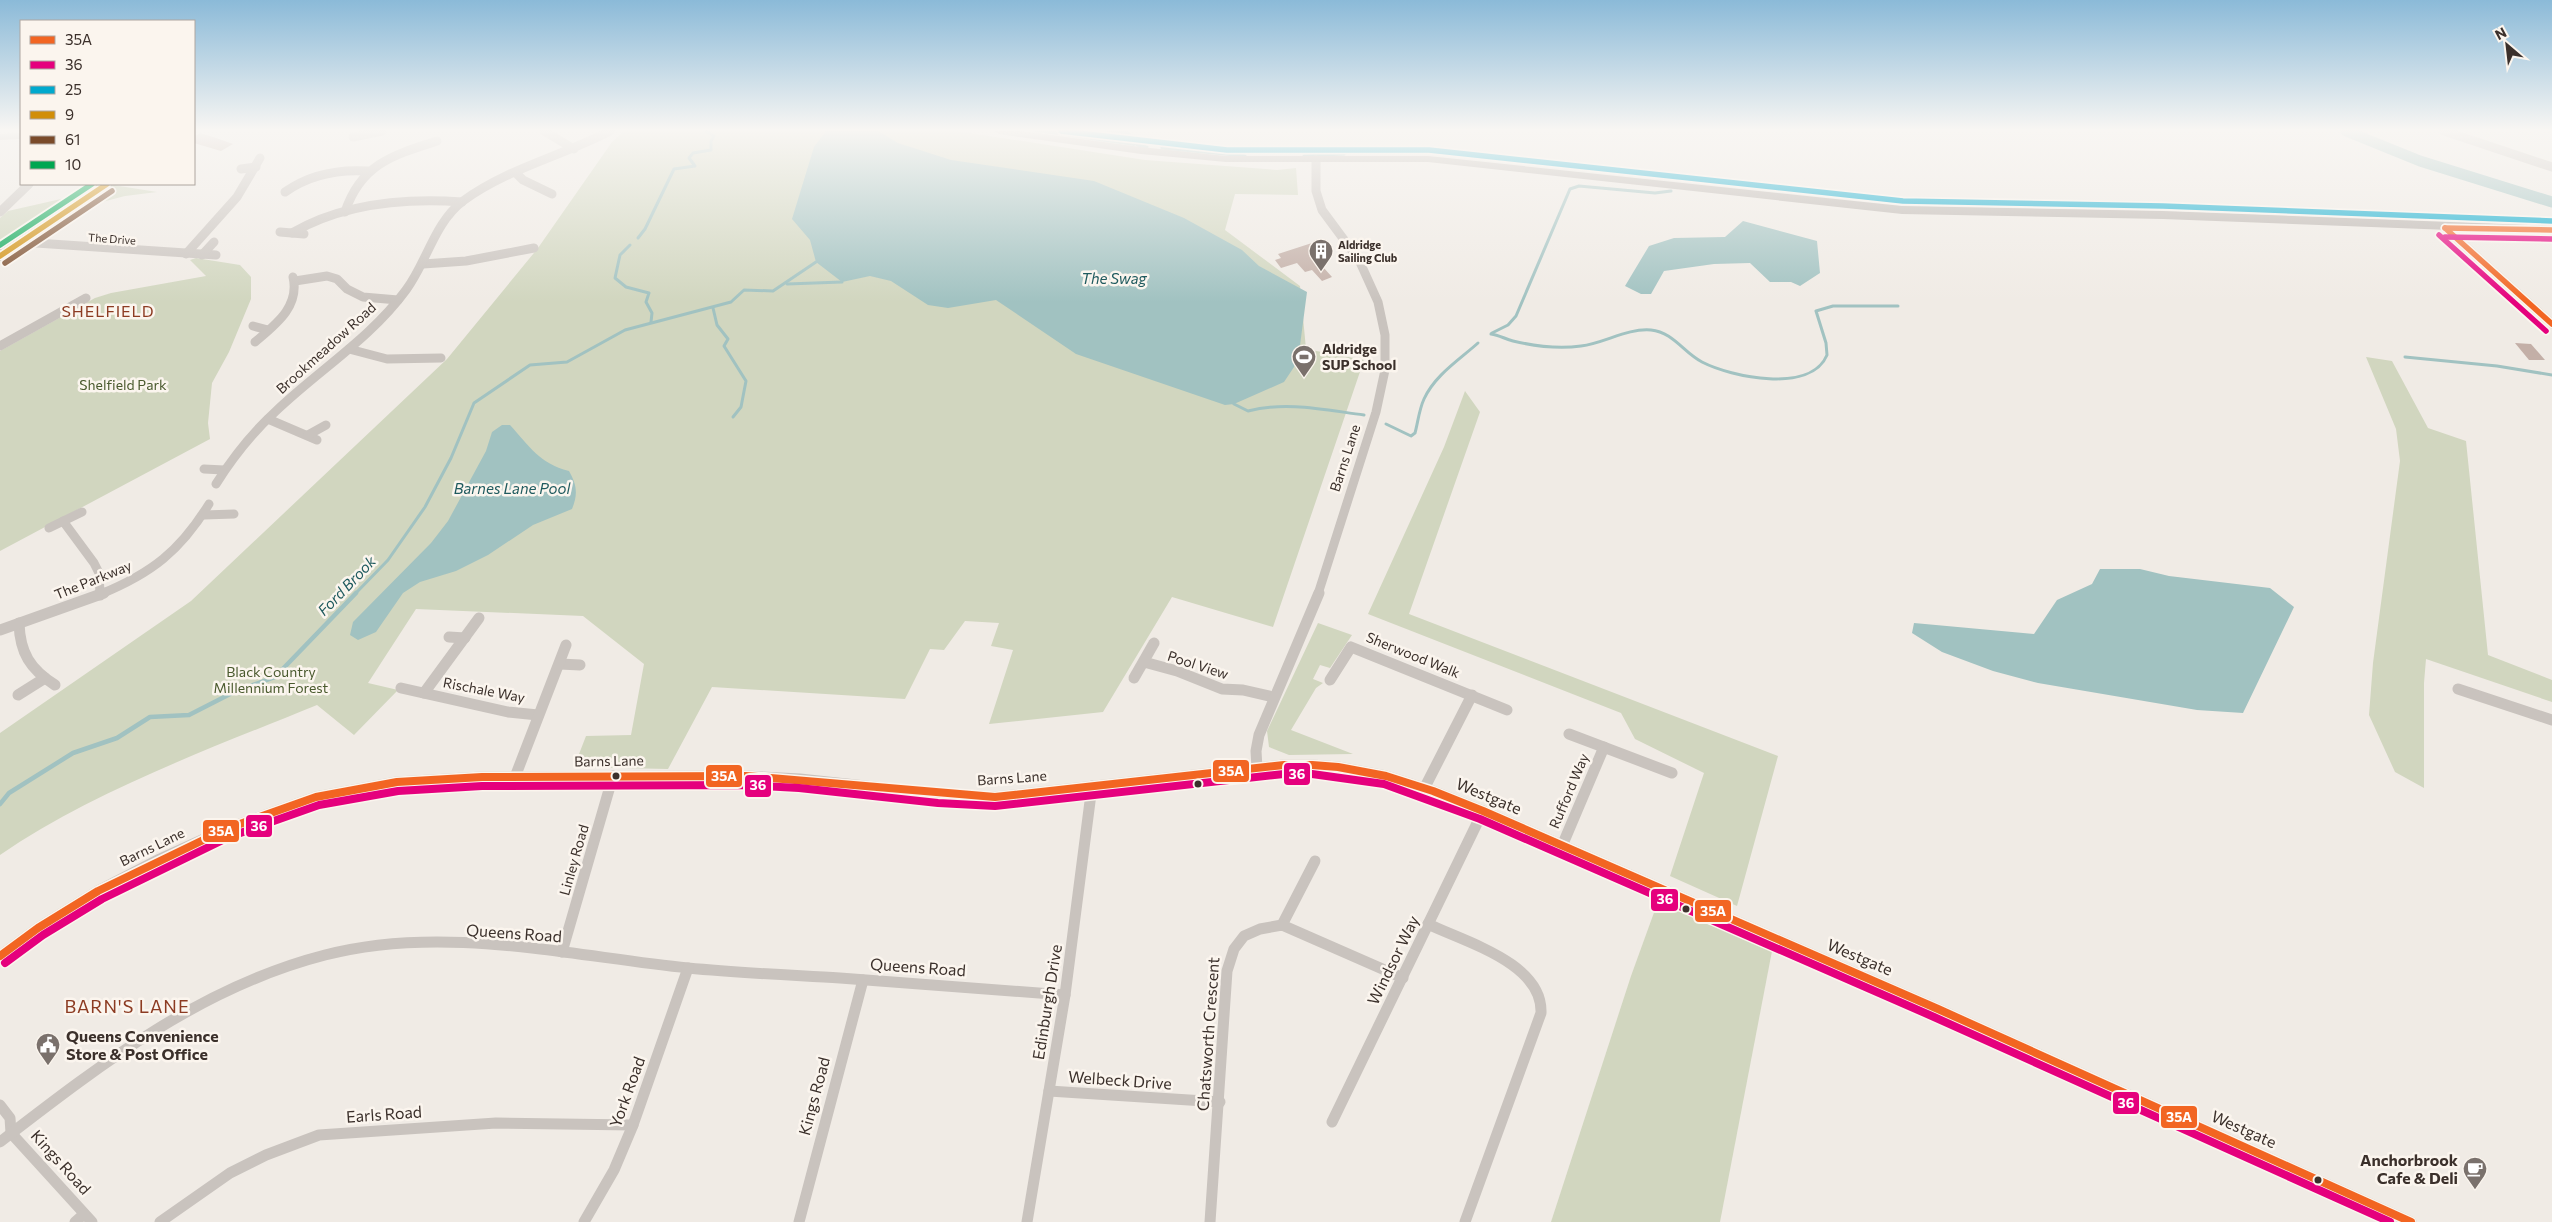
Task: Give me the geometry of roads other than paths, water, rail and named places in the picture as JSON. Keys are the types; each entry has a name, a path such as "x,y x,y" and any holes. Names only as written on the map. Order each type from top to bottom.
{"highway":[{"path":"0,256 101,188"}],"street":[{"path":"0,212 25,188"},
{"path":"186,254 244,188"},
{"path":"285,192 288,188"},
{"path":"345,212 349,196 354,188"},
{"name":"Brookmeadow Road","path":"216,484 243,443 349,349 398,300 423,264 441,223 462,202 486,188"},
{"path":"540,188 552,194"},
{"name":"Barns Lane","path":"1257,768 1256,751 1259,735 1273,697 1316,600 1376,412 1384,370 1385,334 1378,302 1359,260 1322,210 1316,188"},
{"path":"1698,188 1902,210 1969,214 2170,215 2445,228 2552,230"},
{"path":"292,232 310,221 345,212 426,200 462,202"},
{"path":"2445,228 2552,324"},
{"path":"280,232 304,234"},
{"name":"The Drive","path":"21,242 216,255"},
{"path":"202,255 214,242"},
{"path":"423,264 466,261 502,250 534,248"},
{"path":"255,342 286,313 293,300 294,279 327,276 338,279 347,289 363,297 398,300"},
{"path":"0,346 70,303 86,298"},
{"path":"253,326 268,330"},
{"path":"420,357 424,347"},
{"path":"349,349 387,358 441,358"},
{"path":"268,419 317,440"},
{"path":"308,435 326,425"},
{"path":"204,469 224,470"},
{"name":"The Parkway","path":"0,630 100,595 142,575 164,559 184,540 204,515 209,504"},
{"path":"49,528 82,512"},
{"path":"204,515 234,514"},
{"path":"63,521 94,563 98,573 100,595"},
{"name":"Rischale Way","path":"424,693 479,618"},
{"path":"19,623 19,645 22,654 44,678 55,685"},
{"path":"449,638 465,638"},
{"name":"Pool View","path":"1134,678 1154,643"},
{"name":"Rischale Way","path":"515,777 566,645"},
{"name":"Sherwood Walk","path":"1330,680 1351,647 1507,710"},
{"name":"Pool View","path":"1144,662 1177,671 1217,688 1258,692 1273,697"},
{"path":"560,664 580,665"},
{"path":"18,695 44,678"},
{"name":"Rischale Way","path":"401,688 508,712 538,715"},
{"path":"2458,689 2552,720"},
{"path":"1425,786 1472,695"},
{"name":"Rufford Way","path":"1569,734 1672,773"},
{"name":"Rufford Way","path":"1562,846 1604,747"},
{"name":"Barns Lane","path":"0,956 35,929 94,893 207,837 280,807 342,791 406,782 515,777 771,777 976,797 1010,796 1284,765"},
{"name":"Westgate","path":"1284,765 1354,768 1425,786 1938,1009 2411,1222"},
{"name":"Linley Road","path":"562,952 614,776"},
{"name":"Edinburgh Drive","path":"1027,1222 1065,995 1092,786"},
{"name":"Windsor Way","path":"1332,1122 1483,811"},
{"path":"1314,861 1282,925 1402,978"},
{"path":"1428,924 1520,970 1534,984 1542,1003 1541,1013 1465,1222"},
{"name":"Chatsworth Crescent","path":"1210,1222 1220,1102 1226,971 1232,949 1246,934 1262,928 1282,925"},
{"name":"Queens Road","path":"0,1142 6,1134 149,1033 191,1007 239,983 296,963 354,948 402,943 466,945 562,952 688,968 1065,995"},
{"name":"York Road","path":"584,1222 614,1170 633,1125 688,968"},
{"name":"Kings Road","path":"799,1222 863,980"},
{"name":"Welbeck Drive","path":"1049,1091 1220,1102"},
{"name":"Kings Road","path":"0,1105 10,1115 12,1124 6,1134 84,1219"},
{"name":"Earls Road","path":"160,1222 230,1173 266,1155 319,1136 496,1123 633,1125"}],"water":[{"name":"The Swag","path":"801,188 1111,188 1184,218 1242,250 1259,266 1307,292 1299,353 1294,367 1284,382 1234,404 1225,405 1076,354 996,300 948,308 928,305 891,281 870,276 842,282 816,262 810,240 792,219"},
{"path":"1743,221 1817,241 1820,273 1800,286 1791,282 1770,282 1750,263 1714,264 1664,271 1651,294 1641,294 1625,286 1649,246 1674,238 1725,237"},
{"name":"Barnes Lane Pool","path":"502,425 510,425 542,459 569,471 576,490 572,509 533,525 488,555 456,571 420,582 403,593 376,632 358,640 350,635 353,622 431,543 448,521 486,451 492,432"},
{"path":"2100,569 2140,569 2169,576 2270,588 2294,607 2243,713 2197,710 2038,683 1993,671 1942,652 1912,633 1914,623 2034,634 2057,600 2092,584"}],"waterway":[{"name":"Ford Brook","path":"638,238 645,229 665,188"},
{"path":"1492,333 1508,325 1516,316 1570,189 1573,188"},
{"path":"1601,188 1655,193 1671,191"},
{"path":"2507,188 2552,202"},
{"name":"Ford Brook","path":"630,245 620,255 615,278 626,287 649,293 646,302 652,313 651,322"},
{"name":"Ford Brook","path":"355,594 388,560 425,507 451,458 474,403 530,365 567,362 625,330 731,302 744,290 773,291 816,262"},
{"path":"787,284 842,282"},
{"path":"1491,334 1529,344 1564,347 1590,344 1633,331 1651,330 1666,335 1696,358 1715,368 1750,377 1788,378 1805,375 1818,367 1827,355 1826,343 1816,311 1833,306 1898,306"},
{"path":"713,308 717,325 728,339 724,346 746,381 741,407 733,417"},
{"path":"1386,424 1411,436 1415,433 1421,407 1429,390 1448,368 1478,343"},
{"path":"2405,357 2497,366 2552,375"},
{"path":"1234,404 1248,411 1262,408 1291,407 1364,415"},
{"name":"Ford Brook","path":"0,804 9,793 73,753 117,738 150,717 189,715 234,692 275,677 356,593"}],"place":[{"name":"Aldridge Sailing Club","path":"1321,272"},
{"name":"Aldridge SUP School","path":"1304,378"},
{"name":"Queens Convenience Store & Post Office","path":"48,1066"},
{"name":"Anchorbrook Cafe & Deli","path":"2475,1190"}],"district":[{"name":"SHELFIELD","path":"108,311"},
{"name":"BARN'S LANE","path":"127,1007"}],"park label":[{"name":"Shelfield Park","path":"123,385"},
{"name":"Black Country Millennium Forest","path":"271,680"}]}
